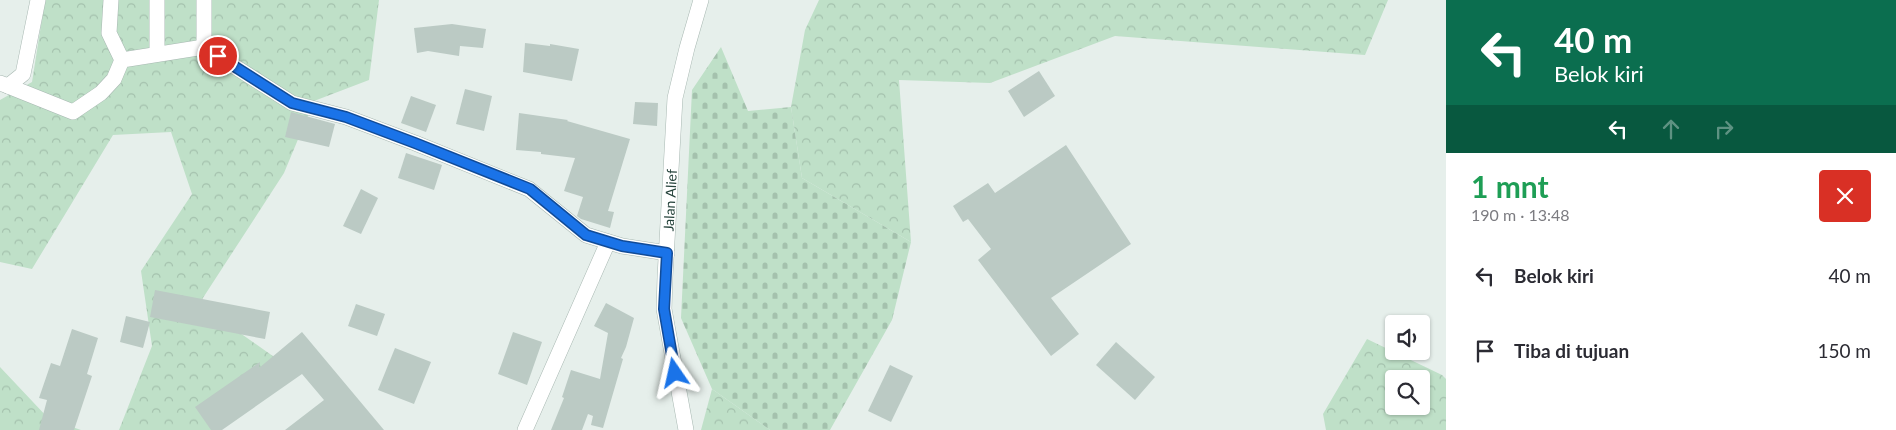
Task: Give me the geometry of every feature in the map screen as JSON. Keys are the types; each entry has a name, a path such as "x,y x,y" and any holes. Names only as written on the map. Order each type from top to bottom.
{"street":[{"path":"4,84 23,74 38,0"},
{"path":"4,84 73,112 101,93 114,79 122,60 109,33 111,0"},
{"path":"157,0 157,54"},
{"path":"204,0 204,47"},
{"name":"Jalan Alief","path":"686,430 664,309 675,98 701,0"},
{"path":"122,60 204,47 292,103 346,117 530,189 586,235 622,246 667,253"},
{"path":"525,430 608,242"}],"green space":[{"path":"45,0 379,0 369,80 314,101 284,173 199,304 277,359 211,430 119,430 152,346 141,271 192,194 171,132 113,135 32,269 0,262 0,100 32,82"},
{"path":"819,0 1388,0 1365,55 1115,36 990,83 899,80 911,242 802,178 791,107 805,30"},
{"path":"721,47 748,111 791,107 802,178 911,242 892,320 830,430 770,430 712,389 681,318 692,90"},
{"path":"1367,339 1385,348 1385,360 1411,360 1442,375 1446,379 1446,430 1326,430 1323,414"},
{"path":"0,367 49,419 81,430 0,430"},
{"path":"712,389 770,430 701,430"}],"building":[{"path":"452,24 486,29 483,48 460,46 459,56 428,51 417,53 414,28"},
{"path":"525,43 550,46 550,44 579,49 572,81 523,72"},
{"path":"1039,71 1055,96 1024,117 1008,91"},
{"path":"465,89 492,96 484,131 456,124"},
{"path":"411,96 436,105 426,132 401,123"},
{"path":"635,102 658,103 657,126 633,124"},
{"path":"291,112 335,124 329,147 285,137"},
{"path":"519,113 568,120 630,139 608,211 614,212 610,228 577,216 583,197 564,191 575,158 516,150"},
{"path":"1066,145 1131,244 1051,298 1079,334 1051,356 978,260 991,249 968,219 963,222 953,206 988,183 995,193"},
{"path":"406,153 442,165 434,190 398,178"},
{"path":"361,189 378,198 361,234 343,226"},
{"path":"155,290 270,312 265,339 150,317"},
{"path":"606,303 634,318 621,358 623,359 603,428 591,425 593,416 588,414 582,430 551,430 564,398 562,397 571,370 600,379 608,333 594,326"},
{"path":"356,304 385,314 377,336 348,326"},
{"path":"126,316 150,322 143,348 120,342"},
{"path":"72,329 98,338 87,374 92,376 74,430 39,430 47,400 39,398 51,363 60,366"},
{"path":"302,332 384,430 285,430 324,400 302,374 222,430 211,430 195,407 260,362 259,368"},
{"path":"513,332 542,342 527,385 498,374"},
{"path":"1116,342 1155,377 1135,400 1096,365"},
{"path":"395,348 431,362 414,404 378,390"},
{"path":"890,365 913,376 891,422 868,411"}],"route":[{"path":"218,56 292,103 346,117 530,189 586,235 622,246 667,253 664,309 675,373"}]}
